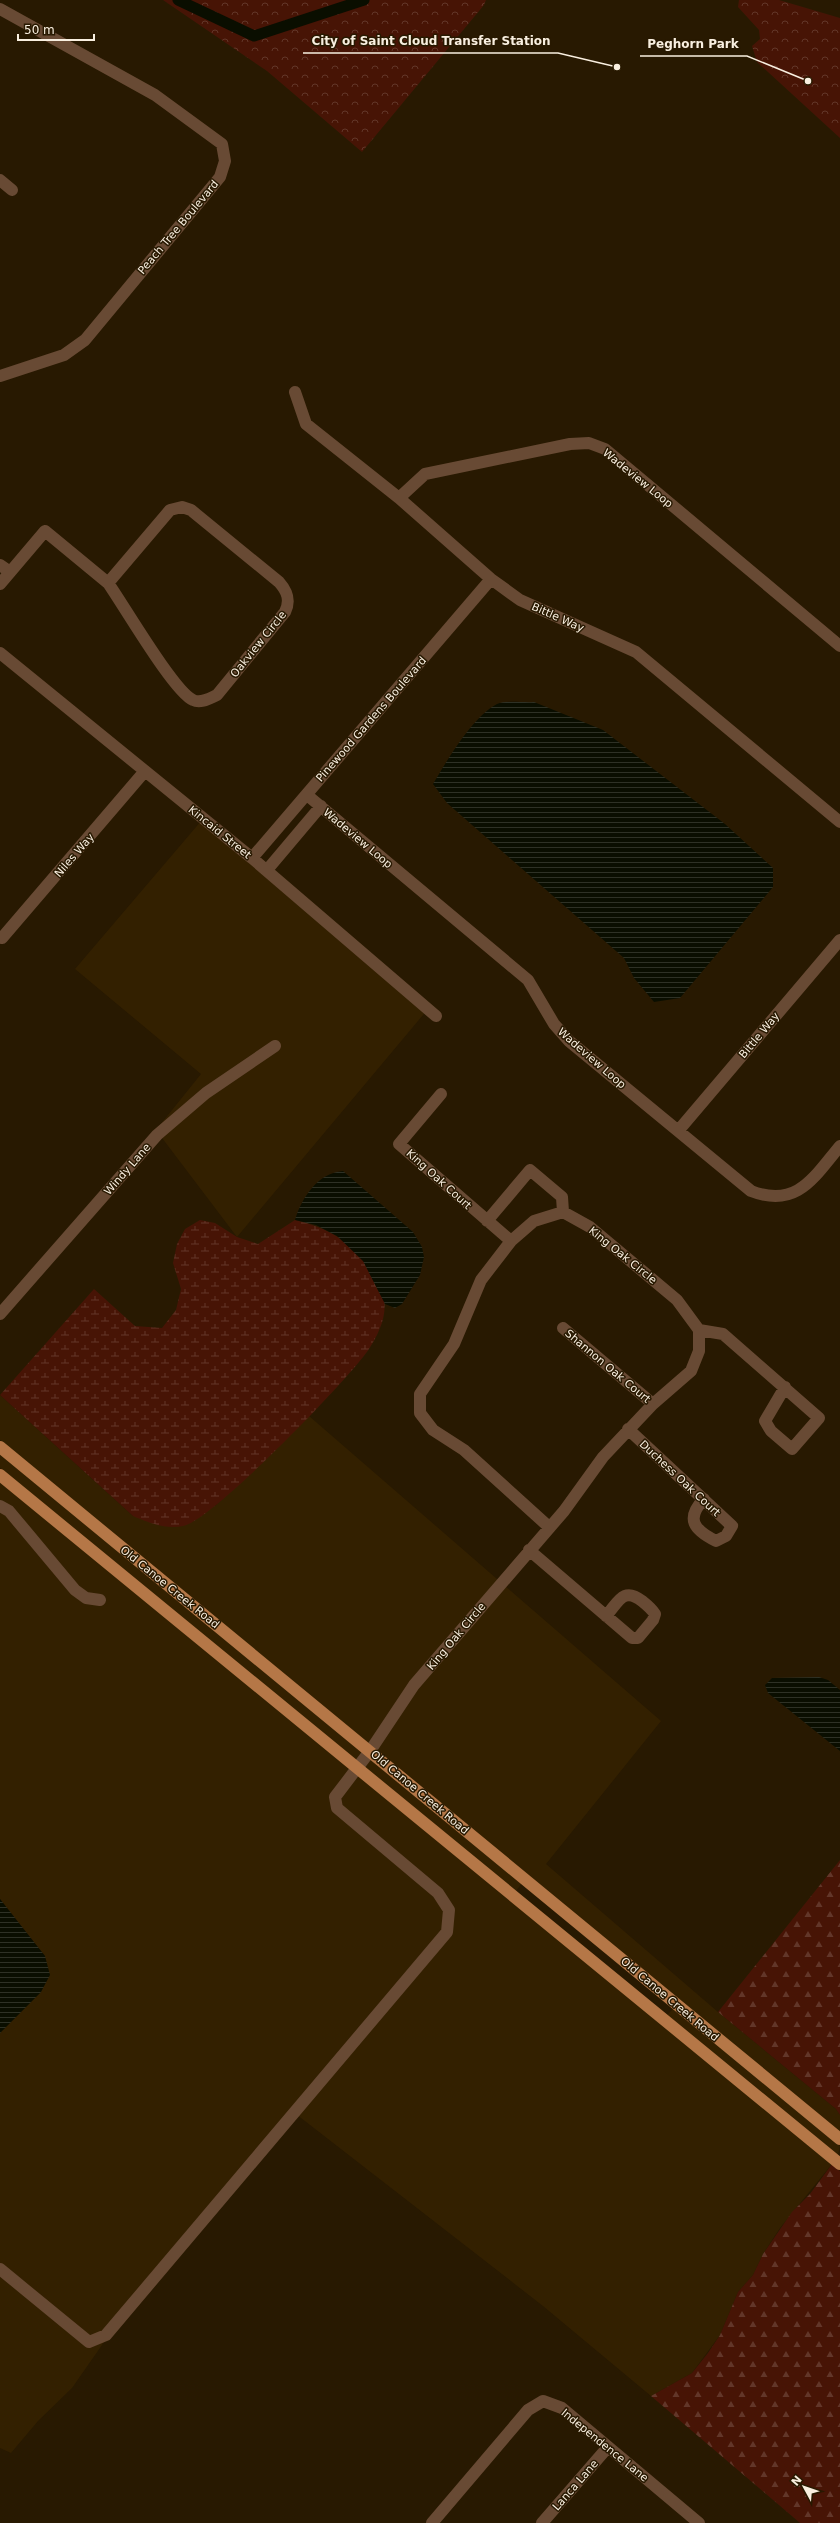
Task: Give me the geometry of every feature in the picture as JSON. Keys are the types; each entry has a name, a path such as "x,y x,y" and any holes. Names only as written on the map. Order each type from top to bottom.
{"main road":[{"name":"Old Canoe Creek Road","path":"0,1447 840,2139"},
{"name":"Old Canoe Creek Road","path":"0,1475 840,2164"},
{"path":"517,1898 530,1883"}],"street":[{"name":"Peach Tree Boulevard","path":"0,9 155,95 222,144 225,161 220,177 85,340 64,355 0,376"},
{"path":"0,180 12,190"},
{"name":"Bittle Way","path":"295,392 306,424 399,498 490,579 527,603 636,652 840,822"},
{"name":"Wadeview Loop","path":"399,498 425,474 570,444 589,443 605,449 840,646"},
{"name":"Oakview Circle","path":"5,568 45,531 108,582 177,687 194,701 206,701 216,695 288,605 287,591 279,582 191,510 182,507 170,510 108,582"},
{"path":"0,584 5,568"},
{"name":"Pinewood Gardens Boulevard","path":"252,858 490,579"},
{"name":"Kincaid Street","path":"0,653 267,870 436,1016"},
{"name":"Niles Way","path":"2,938 145,772"},
{"name":"Wadeview Loop","path":"307,794 528,980 554,1024 569,1041 751,1192 767,1198 789,1196 807,1185 840,1146"},
{"path":"267,870 321,806"},
{"name":"Bittle Way","path":"678,1131 840,940"},
{"name":"Windy Lane","path":"0,1314 158,1135 206,1093 275,1046"},
{"name":"King Oak Court","path":"441,1094 399,1144 511,1241"},
{"path":"487,1221 530,1170 562,1197 563,1212 534,1221 511,1241 481,1280 454,1344 420,1394 420,1413 433,1430 464,1450 549,1527"},
{"name":"King Oak Circle","path":"0,2269 89,2342 106,2335 447,1932 449,1910 438,1893 337,1808 334,1797 370,1751 414,1686 564,1511 603,1457 653,1404 691,1371 699,1351 699,1330 677,1300 590,1227 563,1212"},
{"name":"Shannon Oak Court","path":"563,1328 653,1404"},
{"path":"699,1330 724,1334 785,1387 819,1418 792,1449 771,1431 765,1421 785,1387"},
{"name":"Duchess Oak Court","path":"628,1429 704,1499 732,1526 726,1536 716,1541 703,1535 695,1526 693,1517 697,1506 704,1499"},
{"path":"0,1506 9,1511 75,1590 86,1598 100,1600"},
{"path":"529,1550 606,1616"},
{"name":"Independence Lane","path":"432,2523 528,2410 543,2401 562,2408 699,2523"},
{"name":"Lanca Lane","path":"542,2523 608,2447"}],"shaded area":[{"path":"534,702 603,730 725,824 773,868 773,887 680,998 654,1002 634,978 624,958 447,803 433,784 461,740 479,718 488,710 501,703"},
{"path":"202,820 428,1009 237,1237 156,1130 201,1074 75,969"},
{"path":"343,1171 413,1232 422,1247 424,1257 420,1275 402,1304 395,1308 385,1304 363,1261 337,1236 316,1225 295,1220 302,1203 312,1188 326,1176"},
{"path":"0,1395 133,1516 215,1506 309,1416 661,1721 546,1864 718,2012 836,2109 840,2115 840,2132 0,1440"},
{"path":"0,1453 522,1883 516,1891 0,1468"},
{"path":"0,1482 832,2164 780,2228 763,2254 753,2275 738,2292 720,2335 692,2373 651,2396 543,2306 292,2111 141,2289 72,2388 38,2421 11,2453 0,2448 0,2033 41,1992 45,1956 0,1899"},
{"path":"819,1677 828,1680 840,1690 840,1751 768,1693 765,1685 772,1678"},
{"path":"0,1899 45,1956 50,1975 41,1992 0,2033"},
{"path":"674,2008 840,2146 838,2155 667,2015"}],"green space":[{"path":"163,0 486,0 484,5 362,152 267,71"},
{"path":"739,0 779,0 840,18 840,138 757,62 752,46 760,39 759,30 738,7"},
{"path":"200,1220 215,1223 237,1237 258,1244 295,1220 333,1234 350,1246 364,1262 384,1300 385,1306 383,1319 376,1338 357,1365 280,1446 222,1500 199,1518 183,1526 170,1527 157,1525 133,1516 0,1395 94,1289 135,1326 162,1328 176,1310 181,1289 173,1263 177,1244 185,1229"},
{"path":"840,1860 840,2115 836,2109 718,2012"},
{"path":"832,2164 840,2171 840,2523 800,2523 651,2396 692,2373 708,2353 720,2335 738,2292 753,2275 763,2254 792,2212 810,2194"}],"waterway":[{"path":"178,0 254,36 364,0"}],"place":[{"name":"City of Saint Cloud Transfer Station","path":"617,67"},
{"name":"Peghorn Park","path":"808,81"}]}
